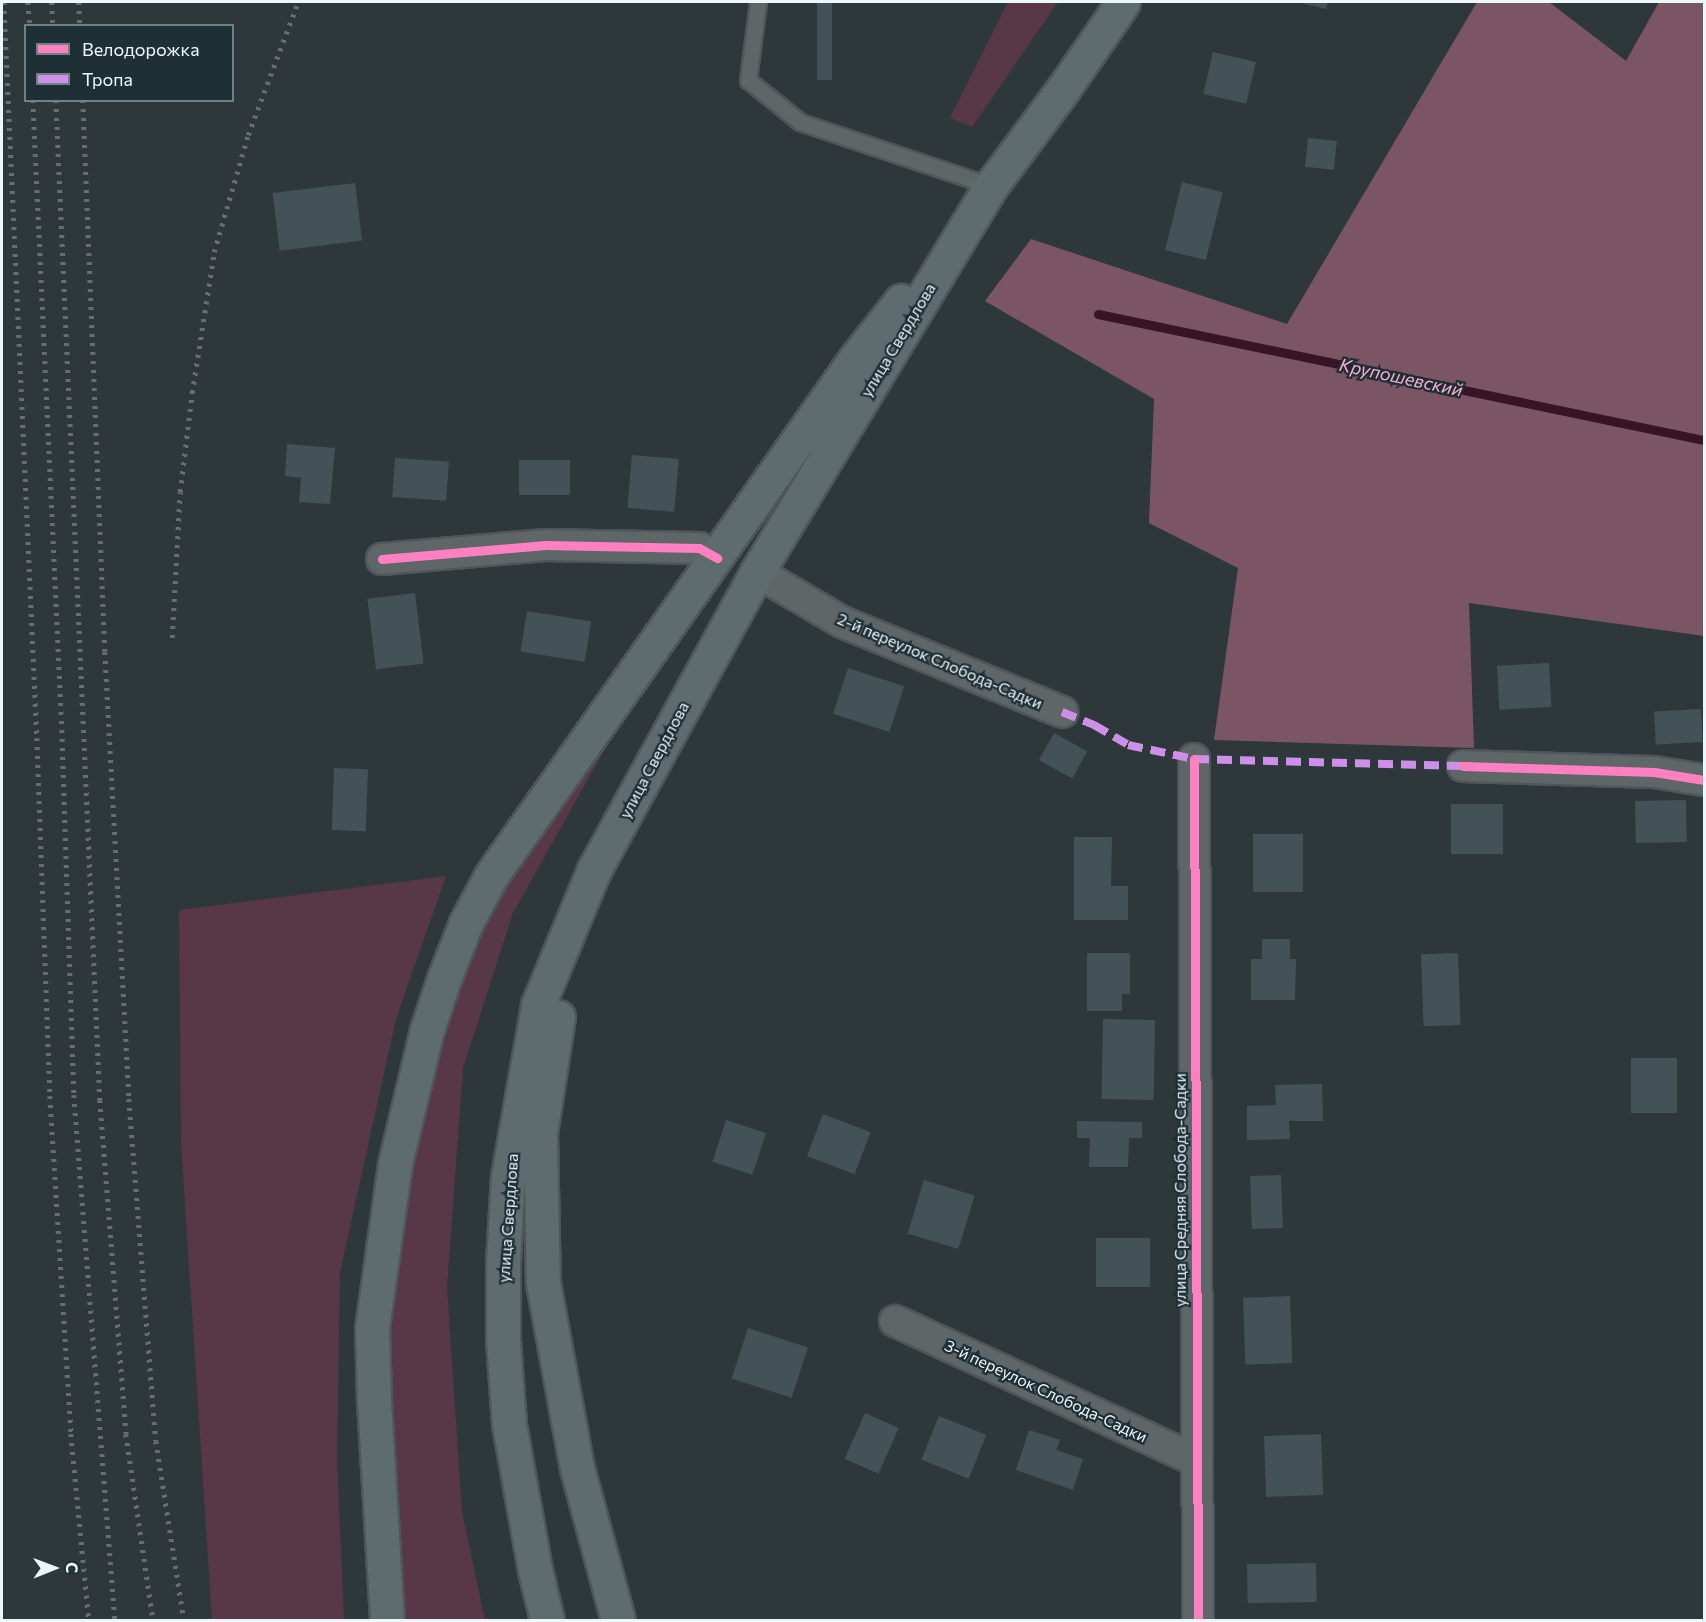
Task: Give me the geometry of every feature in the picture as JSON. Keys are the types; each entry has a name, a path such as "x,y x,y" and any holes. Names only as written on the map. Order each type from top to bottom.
{"main road":[{"name":"улица Свердлова","path":"547,1620 535,1570 509,1424 503,1340 503,1262 508,1176 538,1005 594,870 757,572 991,186 1064,88 1123,2"},
{"path":"387,1620 372,1328 395,1164 427,1030 466,923 491,876 856,358 991,186"},
{"path":"594,870 558,1015 540,1133 543,1283 577,1468 608,1590 618,1620"}],"street":[{"path":"382,558 545,545 699,548 717,558"},
{"name":"2-й переулок Слобода-Садки","path":"757,572 842,622 1062,712"},
{"name":"улица Средняя Слобода-Садки","path":"1194,759 1198,1620"},
{"path":"1463,766 1654,772 1704,780"},
{"name":"3-й переулок Слобода-Садки","path":"895,1321 1196,1460"}],"lane":[{"path":"758,2 748,80 791,115 800,122 991,186"}],"shaded area":[{"path":"1008,2 1058,2 972,127 950,118"},
{"path":"1477,2 1549,2 1626,61 1659,2 1704,2 1704,636 1469,603 1474,748 1214,740 1238,568 1149,523 1154,399 985,301 1031,239 1287,324"},
{"path":"680,615 513,913 463,1068 447,1287 462,1512 485,1620 390,1620 375,1374 406,1165 485,911"},
{"path":"446,876 396,1019 340,1272 337,1458 344,1620 212,1620 181,1142 179,910"}],"building":[{"path":"817,2 832,2 832,80 817,80"},
{"path":"1298,2 1328,2 1326,9"},
{"path":"1213,52 1256,62 1246,104 1203,94"},
{"path":"1308,138 1337,141 1334,170 1305,167"},
{"path":"1182,182 1223,192 1206,260 1165,250"},
{"path":"355,183 362,241 280,251 273,193"},
{"path":"287,444 335,448 330,504 299,502 301,478 285,476"},
{"path":"632,455 679,459 674,512 627,508"},
{"path":"395,458 449,462 446,501 392,497"},
{"path":"519,460 570,460 570,495 519,495"},
{"path":"415,593 424,663 376,669 367,599"},
{"path":"527,611 591,621 585,662 521,651"},
{"path":"1549,663 1551,707 1499,710 1497,666"},
{"path":"848,668 904,686 889,732 833,714"},
{"path":"1701,709 1703,742 1656,744 1654,711"},
{"path":"1054,733 1087,751 1072,779 1039,760"},
{"path":"334,768 368,769 366,831 332,830"},
{"path":"1686,800 1687,842 1636,843 1635,801"},
{"path":"1451,804 1503,804 1503,854 1451,854"},
{"path":"1253,834 1303,834 1303,892 1253,892"},
{"path":"1074,837 1112,837 1111,886 1128,886 1128,920 1074,920"},
{"path":"1262,939 1290,939 1290,959 1296,959 1295,1000 1251,1000 1251,959 1262,959"},
{"path":"1087,953 1130,953 1130,994 1122,994 1122,1011 1087,1011"},
{"path":"1458,953 1461,1025 1424,1026 1421,954"},
{"path":"1103,1019 1155,1020 1154,1100 1102,1099"},
{"path":"1631,1058 1677,1058 1677,1113 1631,1113"},
{"path":"1322,1084 1323,1121 1289,1121 1290,1139 1247,1140 1247,1106 1276,1105 1275,1085"},
{"path":"823,1114 871,1132 854,1174 807,1156"},
{"path":"726,1120 766,1133 752,1175 712,1162"},
{"path":"1077,1121 1142,1122 1142,1138 1129,1138 1128,1167 1089,1167 1090,1138 1077,1138"},
{"path":"1281,1175 1283,1228 1252,1229 1250,1176"},
{"path":"924,1180 975,1195 958,1249 908,1234"},
{"path":"1096,1238 1150,1238 1150,1287 1096,1287"},
{"path":"1290,1296 1292,1363 1245,1365 1243,1298"},
{"path":"748,1328 808,1347 792,1398 732,1378"},
{"path":"865,1413 899,1428 878,1474 845,1459"},
{"path":"939,1416 986,1435 969,1479 921,1460"},
{"path":"1029,1430 1060,1440 1056,1450 1083,1459 1073,1490 1016,1470"},
{"path":"1321,1434 1323,1495 1266,1497 1264,1436"},
{"path":"1316,1563 1317,1602 1248,1603 1247,1564"}],"waterway":[{"name":"Крупошевский","path":"1098,314 1704,440"}],"railway":[{"path":"4,2 37,738 50,1096 71,1434 89,1620"},
{"path":"28,2 30,24"},
{"path":"52,2 53,24"},
{"path":"79,2 80,24"},
{"path":"172,638 180,492 192,393 214,252 248,135 298,2"},
{"path":"33,102 62,730 74,1095 115,1620"},
{"path":"56,102 100,1100 126,1434 153,1620"},
{"path":"83,102 105,652 129,1099 156,1441 184,1620"}],"marked path":[{"path":"1062,712 1094,725 1128,745 1194,759 1463,766"}],"cycle path":[{"path":"382,559 545,545 699,548 717,558"},
{"path":"1194,759 1198,1620"},
{"path":"1463,766 1654,772 1704,780"}]}
